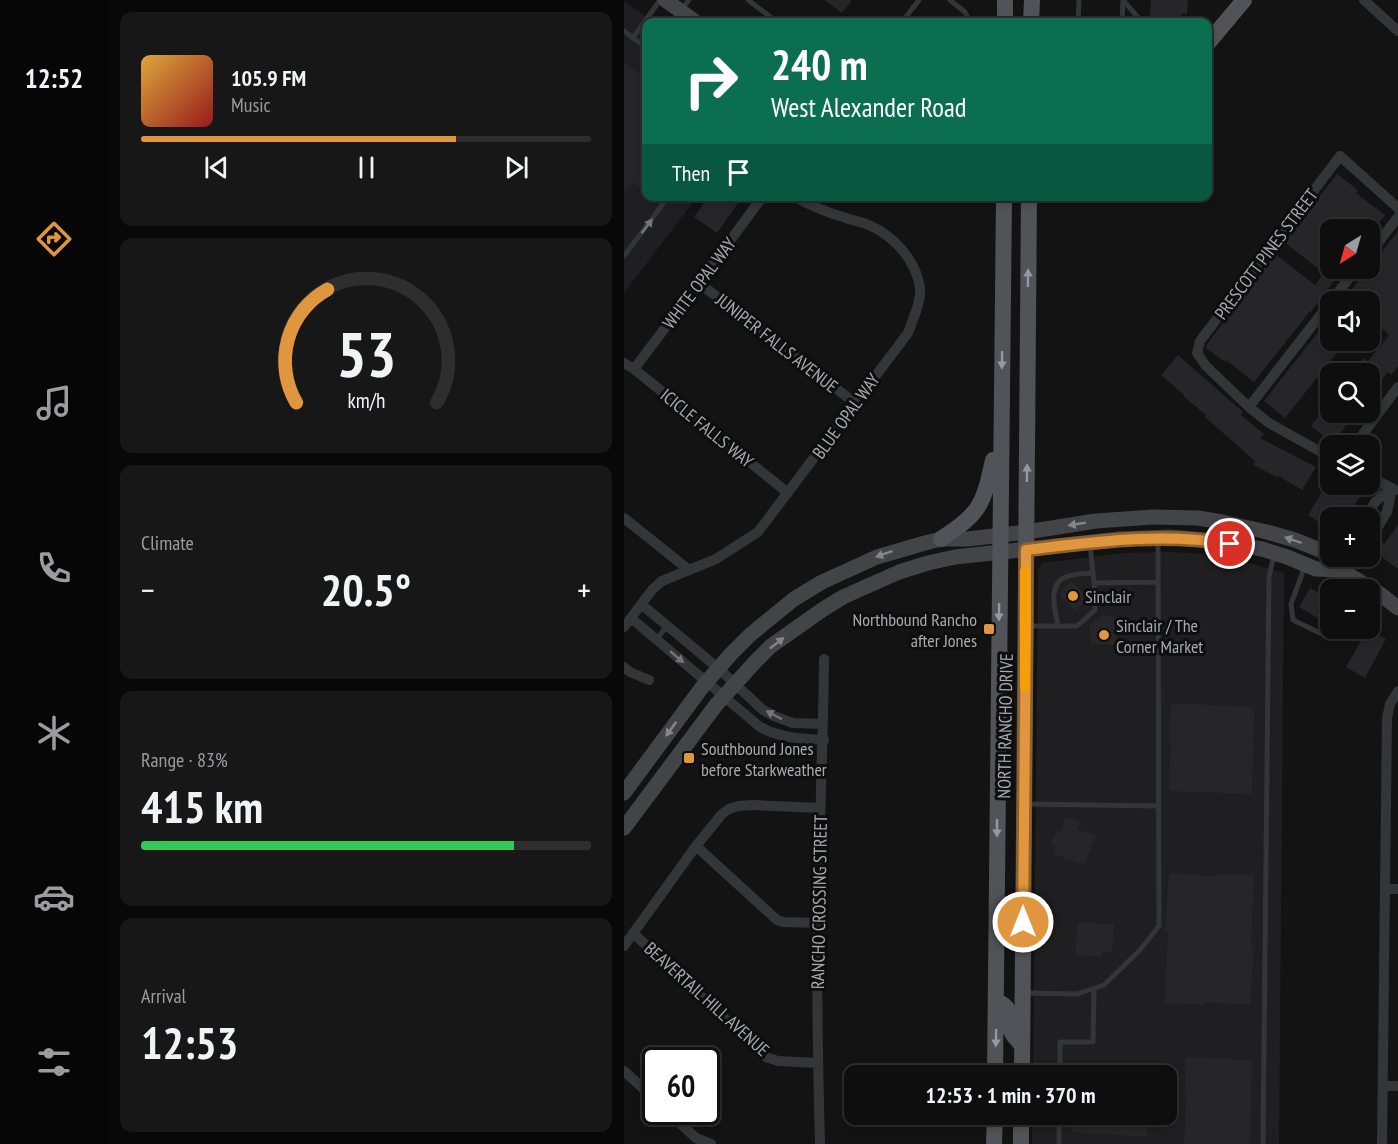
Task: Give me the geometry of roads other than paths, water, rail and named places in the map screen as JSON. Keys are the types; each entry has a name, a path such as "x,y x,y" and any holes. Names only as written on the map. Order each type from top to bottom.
{"main road":[{"path":"662,0 685,6"},
{"path":"1005,0 1005,18"},
{"path":"1031,18 1032,0"},
{"path":"1212,38 1244,0"},
{"name":"NORTH RANCHO DRIVE","path":"995,1065 1004,201"},
{"name":"NORTH RANCHO DRIVE","path":"1022,1065 1029,201"},
{"path":"941,539 970,518 978,508 987,489 1001,427"},
{"path":"624,793 706,682 750,635 794,599 822,582 877,557 941,539 1000,535 1096,521 1153,517 1198,518 1230,523 1295,540 1320,550"},
{"path":"1158,537 1167,530 1214,532 1230,523"},
{"path":"624,828 734,683 771,646 843,597 899,572 956,557 1158,537 1193,538 1262,549 1316,569 1325,567"},
{"path":"1380,598 1398,608"},
{"path":"997,950 1007,964 1009,984 1022,993"},
{"path":"996,1001 1004,1005 1010,1014 1011,1033 1022,1045"},
{"path":"994,1144 995,1125"},
{"path":"1021,1125 1021,1144"}],"street":[{"path":"1364,0 1398,32"},
{"name":"PRESCOTT PINES STREET","path":"1249,407 1206,366 1197,353 1200,341 1340,156 1398,208"},
{"name":"WHITE OPAL WAY","path":"629,366 699,284 759,201"},
{"name":"BLUE OPAL WAY","path":"627,622 662,581 716,559 759,532 908,333 920,290 912,263 896,243 882,233 868,225 834,214 805,201"},
{"path":"1380,240 1398,217"},
{"path":"1320,451 1269,423 1249,407 1348,279"},
{"name":"JUNIPER FALLS AVENUE","path":"699,284 855,403"},
{"name":"ICICLE FALLS WAY","path":"629,366 788,493"},
{"path":"1362,435 1398,387"},
{"path":"1380,482 1395,490"},
{"path":"1372,507 1375,502 1395,490"},
{"path":"1380,523 1395,490"},
{"path":"624,518 689,570"},
{"path":"641,604 718,668 763,710 782,720 797,723 824,723"},
{"path":"627,622 656,640 760,728 778,735 824,740"},
{"name":"RANCHO CROSSING STREET","path":"820,1144 818,923 824,740 824,660"},
{"path":"624,667 649,680"},
{"path":"1382,1144 1387,718 1390,704 1398,691"},
{"path":"624,946 696,846 722,814 729,809 738,806 820,808"},
{"path":"696,846 777,920 818,923"},
{"path":"1384,890 1398,890"},
{"name":"BEAVERTAIL HILL AVENUE","path":"633,933 766,1057 778,1061 818,1063"},
{"path":"624,1071 642,1087"},
{"path":"1383,1086 1398,1086"},
{"path":"682,1125 696,1138 711,1144"}],"lane":[{"path":"648,18 662,0"},
{"path":"748,0 772,18"},
{"path":"905,18 919,0"},
{"path":"950,0 968,18"},
{"path":"1078,18 1079,0"},
{"path":"1122,18 1123,0"},
{"path":"1123,0 1139,18"},
{"path":"633,38 642,26"},
{"path":"624,32 642,44"},
{"path":"624,256 665,201"},
{"path":"1022,993 1077,994 1104,985 1139,951 1159,926 1158,537"},
{"path":"1026,626 1077,626 1095,610 1090,542"},
{"path":"1263,1144 1269,578 1274,553"},
{"path":"1305,565 1291,604 1293,620 1320,633"},
{"path":"1058,626 1053,596 1054,588 1060,580 1068,576 1093,573"},
{"path":"1094,583 1158,582"},
{"path":"656,640 667,626"},
{"path":"796,738 797,723"},
{"path":"1024,804 1158,806"},
{"path":"1060,1065 1060,1042 1093,1042 1094,989"},
{"path":"1059,1125 1059,1144"}],"place":[{"name":"Sinclair","path":"1073,596"},
{"name":"Northbound Rancho after Jones","path":"989,629"},
{"name":"Sinclair / The Corner Market","path":"1104,635"},
{"name":"Southbound Jones before Starkweather","path":"689,758"}]}
